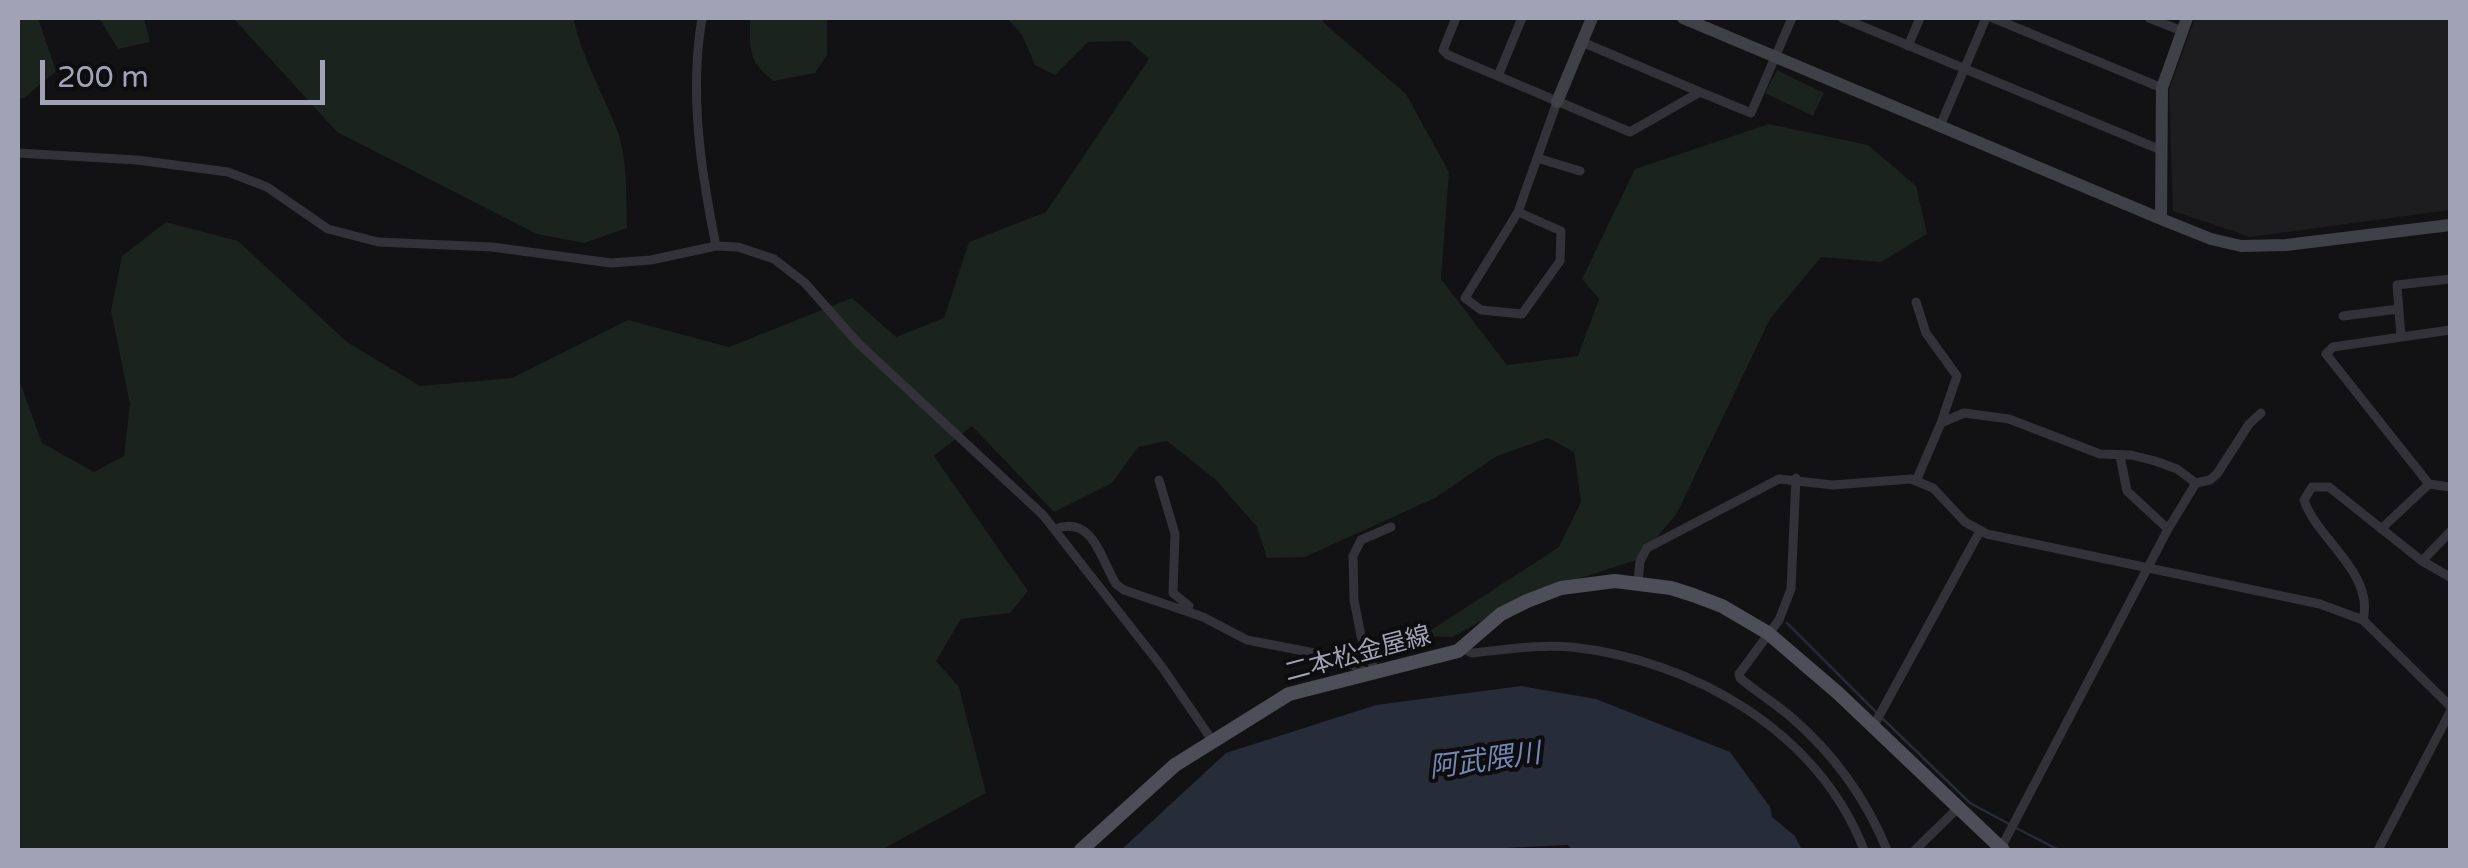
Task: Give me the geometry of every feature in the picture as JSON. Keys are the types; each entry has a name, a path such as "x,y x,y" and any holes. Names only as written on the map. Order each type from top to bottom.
{"main road":[{"name":"二本松金屋線","path":"1081,850 1176,765 1289,694 1430,660 1461,648 1501,614 1561,588 1638,582 1672,588 1722,606 1768,633 1877,720 1958,808 2002,849"}],"street":[{"path":"702,18 697,123 716,246"},
{"path":"1456,18 1443,50 1630,132 1700,92"},
{"path":"1498,76 1522,18"},
{"path":"1518,212 1561,230 1560,260 1522,314 1482,310 1465,298 1518,212 1592,18"},
{"path":"1683,18 2211,239 2241,246 2286,245 2450,224"},
{"path":"1582,42 1751,113 1792,18"},
{"path":"1842,18 1856,20 1964,70 2161,150"},
{"path":"1908,46 1920,18"},
{"path":"1940,126 1989,18 2162,88"},
{"path":"2149,18 2185,24 2162,88 2162,219"},
{"path":"18,154 189,165 228,172 267,187 328,229 378,242 492,247 611,263 651,260 716,246 758,253 786,267 805,283 858,344 1014,487 1054,529 1162,667 1212,740"},
{"path":"1537,158 1580,171"},
{"path":"2401,336 2397,285 2450,279"},
{"path":"1916,302 1926,332 1957,376 1916,481"},
{"path":"2343,316 2399,308"},
{"path":"2450,330 2334,347 2326,354 2429,484 2450,487"},
{"path":"1941,423 1964,412 2009,419 2100,454 2155,461 2196,483 2218,474 2249,424 2261,413"},
{"path":"2120,456 2126,491 2168,529"},
{"path":"1638,582 1640,562 1647,548 1780,478 1833,484 1916,481 1933,488 1960,517 1980,531 2316,603 2363,620 2450,709 2378,850"},
{"path":"1796,478 1794,576 1784,610 1740,678 1806,730 1838,767 1858,794 1887,850"},
{"path":"1159,480 1175,534 1172,593 1198,614"},
{"path":"2002,849 2168,529 2196,483"},
{"path":"2381,529 2429,484"},
{"path":"2363,620 2366,607 2342,554 2307,511 2306,493 2319,485 2329,487 2422,561 2450,577"},
{"path":"1054,529 1073,525 1085,530 1116,584 1124,590 1198,614 1247,640 1325,655 1371,672"},
{"path":"1371,672 1356,618 1353,556 1361,540 1391,528"},
{"path":"1877,720 1980,531"},
{"path":"2422,561 2450,532"},
{"path":"1461,648 1472,654 1567,646 1637,658 1696,679 1745,708 1798,752 1825,782 1864,850"},
{"path":"1915,850 1958,808"}],"shaded area":[{"path":"18,18 38,18 56,71 24,98 18,98"},
{"path":"99,18 144,18 150,42 118,49"},
{"path":"233,18 573,18 620,139 626,177 627,228 584,243 537,234 337,132"},
{"path":"750,18 827,18 827,55 815,73 774,81 755,60 750,46"},
{"path":"1007,18 1322,18 1406,94 1449,172 1441,279 1507,365 1578,356 1599,299 1582,279 1635,169 1769,124 1868,145 1916,186 1927,234 1881,262 1821,257 1770,319 1677,513 1639,559 1526,596 1453,637 1422,636 1559,547 1581,502 1574,452 1548,438 1497,456 1435,498 1305,557 1267,558 1257,527 1216,480 1167,441 1138,447 1112,483 1054,512 972,426 934,456 1028,591 1010,613 961,619 936,661 959,687 986,793 881,850 18,850 18,377 42,443 94,472 124,456 130,404 111,311 122,256 166,222 238,241 347,342 420,386 512,378 628,320 729,347 852,298 896,337 944,318 969,242 1046,212 1149,59 1129,41 1088,42 1055,75 1035,65 1022,35"},
{"path":"2195,18 2450,18 2450,210 2250,237 2173,211 2169,89"},
{"path":"1777,70 1824,93 1813,116 1765,93"}],"water":[{"name":"阿武隈川","path":"1521,686 1596,699 1730,752 1770,807 1772,817 1795,836 1802,850 1572,850 1568,845 1462,850 1121,850 1226,753 1376,705"}],"waterway":[{"path":"1787,623 1876,712"},
{"path":"1882,718 1970,803 2009,824"},
{"path":"2016,828 2059,850"}]}
